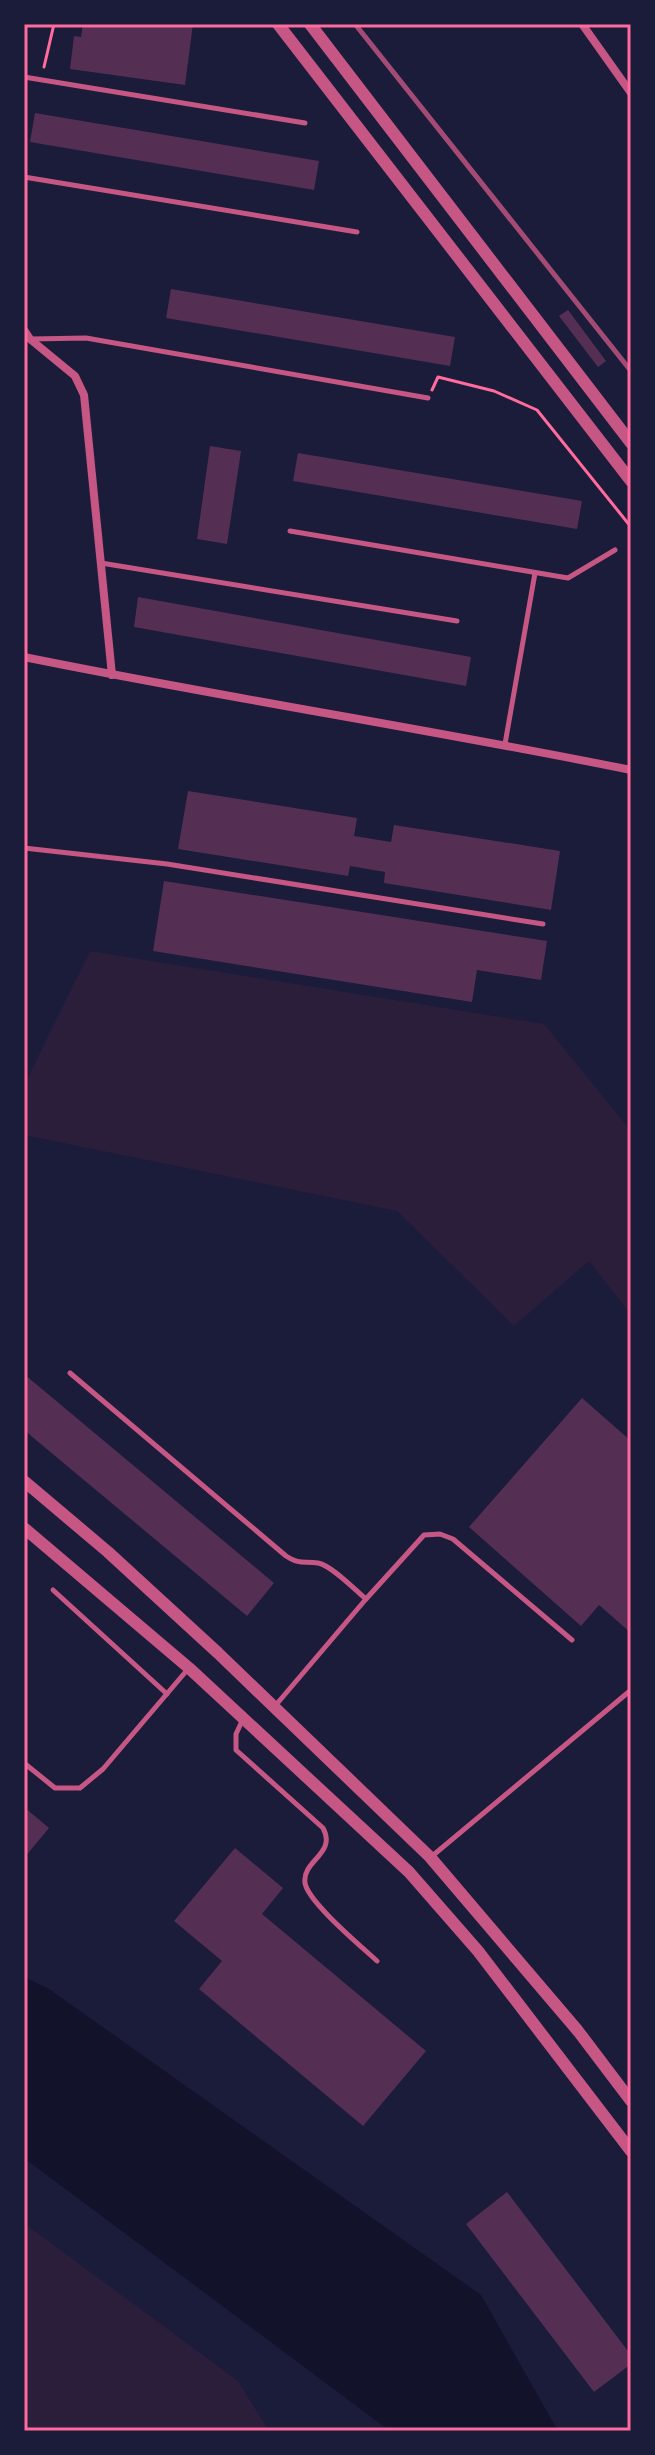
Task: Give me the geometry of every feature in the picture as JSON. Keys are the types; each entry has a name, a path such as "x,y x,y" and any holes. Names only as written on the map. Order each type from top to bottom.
{"street":[{"path":"278,24 631,481"},
{"path":"310,24 631,443"},
{"path":"582,24 631,93"},
{"path":"24,330 30,339 75,376 84,395 112,675"},
{"path":"24,657 505,744 631,770"},
{"path":"24,1481 108,1552 430,1857 578,2031 631,2101"},
{"path":"24,1528 189,1668 409,1872 478,1951 631,2151"}],"lane":[{"path":"24,77 305,123"},
{"path":"24,177 357,232"},
{"path":"30,339 86,338 428,398"},
{"path":"290,531 568,578 615,550"},
{"path":"101,563 457,621"},
{"path":"505,744 535,573"},
{"path":"24,848 155,863 543,924"},
{"path":"70,1373 286,1556 296,1563 319,1563 366,1599"},
{"path":"275,1707 424,1535 440,1534 453,1539 572,1640"},
{"path":"53,1590 167,1694"},
{"path":"24,1763 55,1788 80,1788 103,1769 189,1668"},
{"path":"430,1857 631,1690"},
{"path":"243,1718 236,1734 236,1750 323,1828 327,1836 327,1845 305,1874 305,1887 315,1903 377,1961"}],"path":[{"path":"41,80 54,24"},
{"path":"428,398 438,377 494,391 537,410 631,527"}],"shaded area":[{"path":"90,951 544,1024 631,1131 631,1315 589,1261 514,1326 397,1211 24,1135 24,1085"},
{"path":"24,1977 49,1989 481,2295 558,2431 390,2431 24,2158"},
{"path":"24,2223 238,2381 269,2431 24,2431"}],"building":[{"path":"83,24 193,24 185,85 70,69 74,36 81,37"},
{"path":"35,113 319,161 314,190 30,142"},
{"path":"171,289 455,337 450,366 166,318"},
{"path":"568,310 606,361 598,367 559,316"},
{"path":"210,446 241,451 227,544 197,539"},
{"path":"298,453 582,501 577,529 293,481"},
{"path":"138,597 471,657 466,686 134,627"},
{"path":"188,791 357,818 354,836 391,842 394,825 560,851 551,910 384,883 385,872 350,866 348,876 178,849"},
{"path":"164,881 547,941 541,980 477,970 472,1002 153,951"},
{"path":"24,1374 274,1583 247,1616 24,1430"},
{"path":"582,1398 631,1441 631,1633 599,1605 581,1626 469,1527"},
{"path":"24,1807 49,1828 24,1858"},
{"path":"235,1848 283,1888 262,1914 426,2051 363,2126 199,1989 222,1961 174,1921"},
{"path":"507,2192 631,2355 631,2364 594,2392 466,2224"}],"railway":[{"path":"355,24 631,371"}]}
